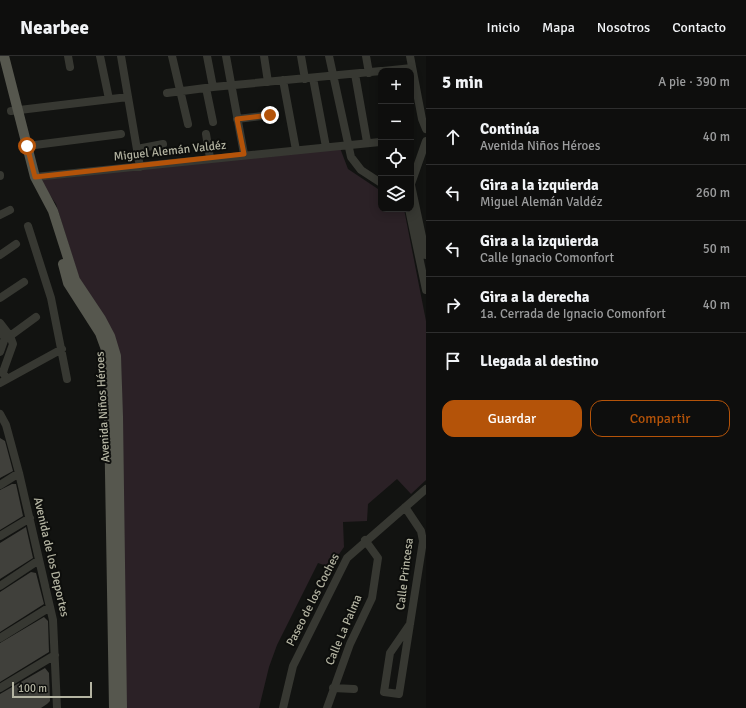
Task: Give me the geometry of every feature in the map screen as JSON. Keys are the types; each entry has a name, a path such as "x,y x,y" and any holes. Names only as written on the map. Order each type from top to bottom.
{"main road":[{"name":"Avenida Niños Héroes","path":"4,56 28,178 48,214 68,283 100,333 108,356 114,417 122,708"},
{"name":"Avenida Niños Héroes","path":"0,65 14,111 27,146 35,177 54,211 75,280 101,319 110,336 116,356 114,417 114,708"}],"street":[{"path":"68,56 70,67"},
{"path":"100,56 108,99"},
{"path":"121,56 140,167"},
{"path":"172,56 188,124"},
{"path":"207,56 213,122"},
{"path":"226,56 244,154"},
{"path":"264,56 268,82"},
{"path":"301,56 305,79"},
{"path":"329,56 351,157 355,165 378,181"},
{"path":"366,56 369,72"},
{"path":"410,56 412,68"},
{"path":"167,93 209,87 378,71"},
{"path":"355,74 367,142"},
{"path":"313,78 326,146"},
{"path":"414,78 422,119 426,129"},
{"path":"283,80 296,150"},
{"path":"14,111 128,96"},
{"path":"237,119 270,115"},
{"path":"27,146 121,134"},
{"path":"206,134 210,158"},
{"path":"414,177 424,153 426,141"},
{"name":"Miguel Alemán Valdéz","path":"35,177 140,167 244,154 378,142"},
{"path":"137,149 163,144"},
{"path":"414,197 422,217 426,255"},
{"path":"0,215 10,210"},
{"path":"410,212 425,276 426,290"},
{"path":"28,226 51,298 62,349 66,379"},
{"path":"0,255 16,244"},
{"path":"0,298 24,282"},
{"path":"10,336 36,317"},
{"path":"0,322 10,336 13,344 3,373 3,381 62,349"},
{"path":"0,331 5,338 0,352"},
{"name":"Avenida de los Deportes","path":"0,414 19,473 50,607 54,630 56,708"},
{"path":"0,485 19,473"},
{"name":"Paseo de los Coches","path":"283,708 293,666 324,601 347,558 365,540 426,489"},
{"name":"Calle Princesa","path":"405,507 416,522 422,536 410,624 399,694 384,692 390,652 410,624"},
{"path":"0,536 30,518"},
{"name":"Calle La Palma","path":"327,708 350,644 372,598 378,558 365,540"},
{"path":"0,586 39,560"},
{"path":"0,638 50,607"},
{"path":"0,688 55,654"},
{"path":"333,688 354,689"}],"shaded area":[{"path":"340,148 348,169 378,189 378,212 405,212 426,321 426,480 411,494 397,479 368,504 367,521 343,522 344,547 330,567 318,563 277,645 269,667 259,708 125,708 121,362 79,278 56,204 41,180"}],"building":[{"path":"0,438 5,441 13,471 0,478"},
{"path":"12,484 16,484 23,516 0,530 0,490"},
{"path":"26,527 33,558 0,579 0,543"},
{"path":"31,572 36,573 44,604 0,632 0,592"},
{"path":"44,617 48,621 49,652 0,682 0,643"},
{"path":"45,668 49,673 50,701 47,704 41,708 0,708 0,694"}],"route":[{"path":"27,146 35,177 140,167 244,154 237,119 270,115"}]}
